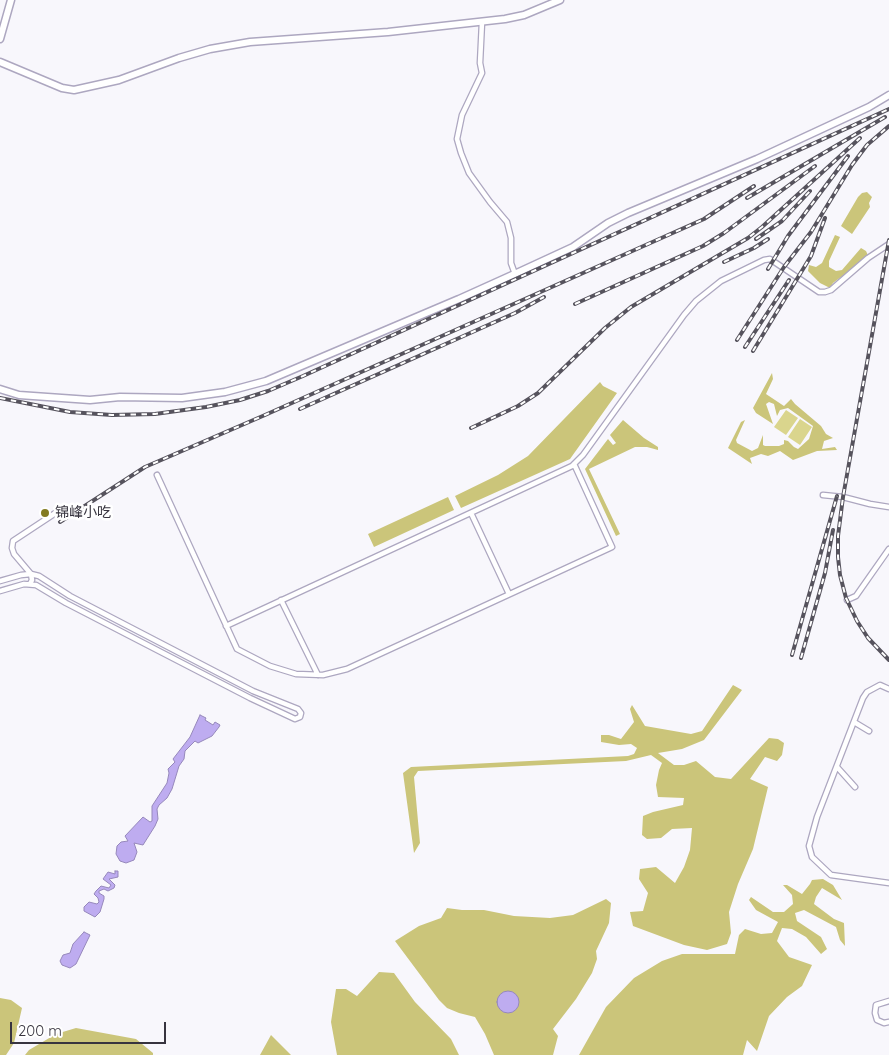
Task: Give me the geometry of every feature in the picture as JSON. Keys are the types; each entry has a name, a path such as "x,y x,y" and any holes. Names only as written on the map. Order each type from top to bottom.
{"street":[{"path":"0,38 11,0"},
{"path":"0,62 62,88 74,90 119,80 210,49 250,42 388,32 514,18 560,0"},
{"path":"482,22 480,63 482,73 462,115 457,139 460,154 469,173 507,222 512,238 511,263 515,274"},
{"path":"0,389 19,395 90,400 120,397 182,398 225,392 251,385 281,375 515,274 573,247 628,212 757,159 861,111 889,95"},
{"path":"226,626 574,464 583,456 684,315 709,290 730,277 764,260 770,259 819,292 825,292 831,290 868,258 889,244"},
{"path":"157,475 237,649 282,670 296,674 318,675 336,673 347,669 612,547 574,464"},
{"path":"823,495 843,497 889,507"},
{"path":"0,591 24,584 36,585 66,603 250,698 295,719 300,717 301,713 298,709 253,691 70,596 30,572 14,554 12,548 13,541 63,508"},
{"path":"471,513 509,594"},
{"path":"848,600 856,596 889,549"},
{"path":"0,582 30,572"},
{"path":"30,572 32,580 30,584"},
{"path":"281,600 318,675"},
{"path":"889,689 880,685 868,692 863,698 817,817 808,846 809,852 820,866 831,875 889,883"},
{"path":"854,722 869,731"},
{"path":"837,767 855,787"},
{"path":"889,1001 876,1005 875,1013 877,1020 884,1023 889,1022"}],"shaded area":[{"path":"867,192 872,197 869,203 870,207 852,234 841,226 858,197 862,193"},
{"path":"835,235 840,237 829,261 829,267 836,271 842,270 861,248 866,251 870,260 852,276 841,277 830,288 820,283 808,271 809,265 816,267 822,263"},
{"path":"772,373 773,379 766,394 784,406 791,399 821,426 826,434 833,438 824,441 822,449 835,447 837,450 817,451 793,460 780,451 768,456 761,454 750,458 752,464 728,448 741,422 745,420 736,440 737,443 752,451 758,448 763,435 763,445 765,446 779,446 784,444 784,440 798,449 809,439 813,426 788,408 780,410 777,416 774,404 769,402 766,404 773,424 756,413 753,408"},
{"path":"600,382 603,386 617,393 570,459 461,508 455,496 498,475 528,456"},
{"path":"786,410 798,418 786,435 774,427"},
{"path":"800,419 812,427 800,445 788,437"},
{"path":"623,420 658,447 658,450 647,447 635,447 589,469 620,534 616,536 585,469 608,439 613,445 616,443 610,435"},
{"path":"448,497 454,510 374,547 368,534"},
{"path":"733,685 742,690 704,740 682,749 658,753 674,765 684,765 696,761 715,777 731,779 769,738 778,739 784,743 782,755 777,761 765,757 750,779 768,787 753,849 738,884 729,912 731,933 727,944 707,950 684,945 633,926 630,912 643,911 648,893 639,879 640,869 656,867 675,883 684,867 690,850 692,828 672,829 661,838 647,839 642,835 643,816 683,805 684,798 658,797 656,785 662,763 651,755 626,761 418,771 414,777 420,843 414,853 403,773 411,767 628,756 634,754 637,748 631,744 619,745 601,742 601,735 609,735 621,739 634,722 630,709 632,705 645,726 691,734 702,731"},
{"path":"200,715 213,725 215,722 220,725 219,727 212,736 198,743 195,741 185,751 184,759 179,766 172,789 157,809 158,819 155,826 143,845 134,843 137,852 134,860 126,863 120,861 116,854 117,846 121,842 128,841 125,836 143,817 150,822 152,821 152,806 167,783 168,769 175,762 173,759 190,737"},
{"path":"115,871 118,871 118,877 109,879 115,885 114,888 108,891 104,889 99,891 104,896 100,912 95,917 84,911 84,907 89,902 97,904 99,902 94,894 101,886 109,888 111,885 103,879 108,872 115,874"},
{"path":"823,879 833,885 842,900 822,888 814,904 834,919 844,923 845,946 840,940 836,927 804,910 795,913 797,921 821,937 827,949 821,954 806,937 792,929 782,928 777,941 789,957 812,965 802,986 787,997 769,1016 757,1051 747,1040 743,1055 579,1055 606,1007 634,978 662,961 682,954 735,954 739,935 745,929 761,934 772,933 778,922 756,910 749,900 751,897 773,912 784,912 793,904 792,895 783,885 787,885 802,894 812,880"},
{"path":"606,899 611,903 609,923 596,951 597,959 592,973 576,999 553,1029 558,1036 553,1055 494,1055 475,1017 447,1008 395,941 419,926 441,918 447,908 484,910 514,916 550,918 573,915"},
{"path":"84,932 90,935 76,964 70,968 62,965 60,961 63,955 70,953 73,944"},
{"path":"379,972 394,973 415,1002 451,1039 459,1055 337,1055 331,1022 336,989 346,989 357,996"},
{"path":"508,991 516,994 519,1002 516,1010 508,1013 500,1010 497,1002 500,994"},
{"path":"0,998 11,1000 22,1008 14,1043 6,1055 0,1055"},
{"path":"76,1028 136,1039 153,1055 25,1055 29,1050 56,1034"},
{"path":"271,1035 291,1055 260,1055"}],"railway":[{"path":"0,398 70,412 112,415 155,414 206,407 240,400 268,391 889,109"},
{"path":"747,198 885,117"},
{"path":"737,340 784,267 811,232 852,165 867,145 889,126"},
{"path":"471,428 518,406 538,393 605,328 631,307 748,238 860,138"},
{"path":"768,269 788,236 848,156"},
{"path":"575,304 703,246 724,233 815,166"},
{"path":"60,522 145,467 704,219 754,186"},
{"path":"756,239 782,221 810,191"},
{"path":"753,351 811,256 825,218"},
{"path":"724,262 768,239"},
{"path":"889,240 843,497 838,536 840,575 846,598 868,638 889,660"},
{"path":"745,347 789,280"},
{"path":"300,409 515,313 544,297"},
{"path":"792,655 837,496"},
{"path":"801,658 825,573 833,530"}],"place":[{"name":"锦峰小吃","path":"45,513"}]}
